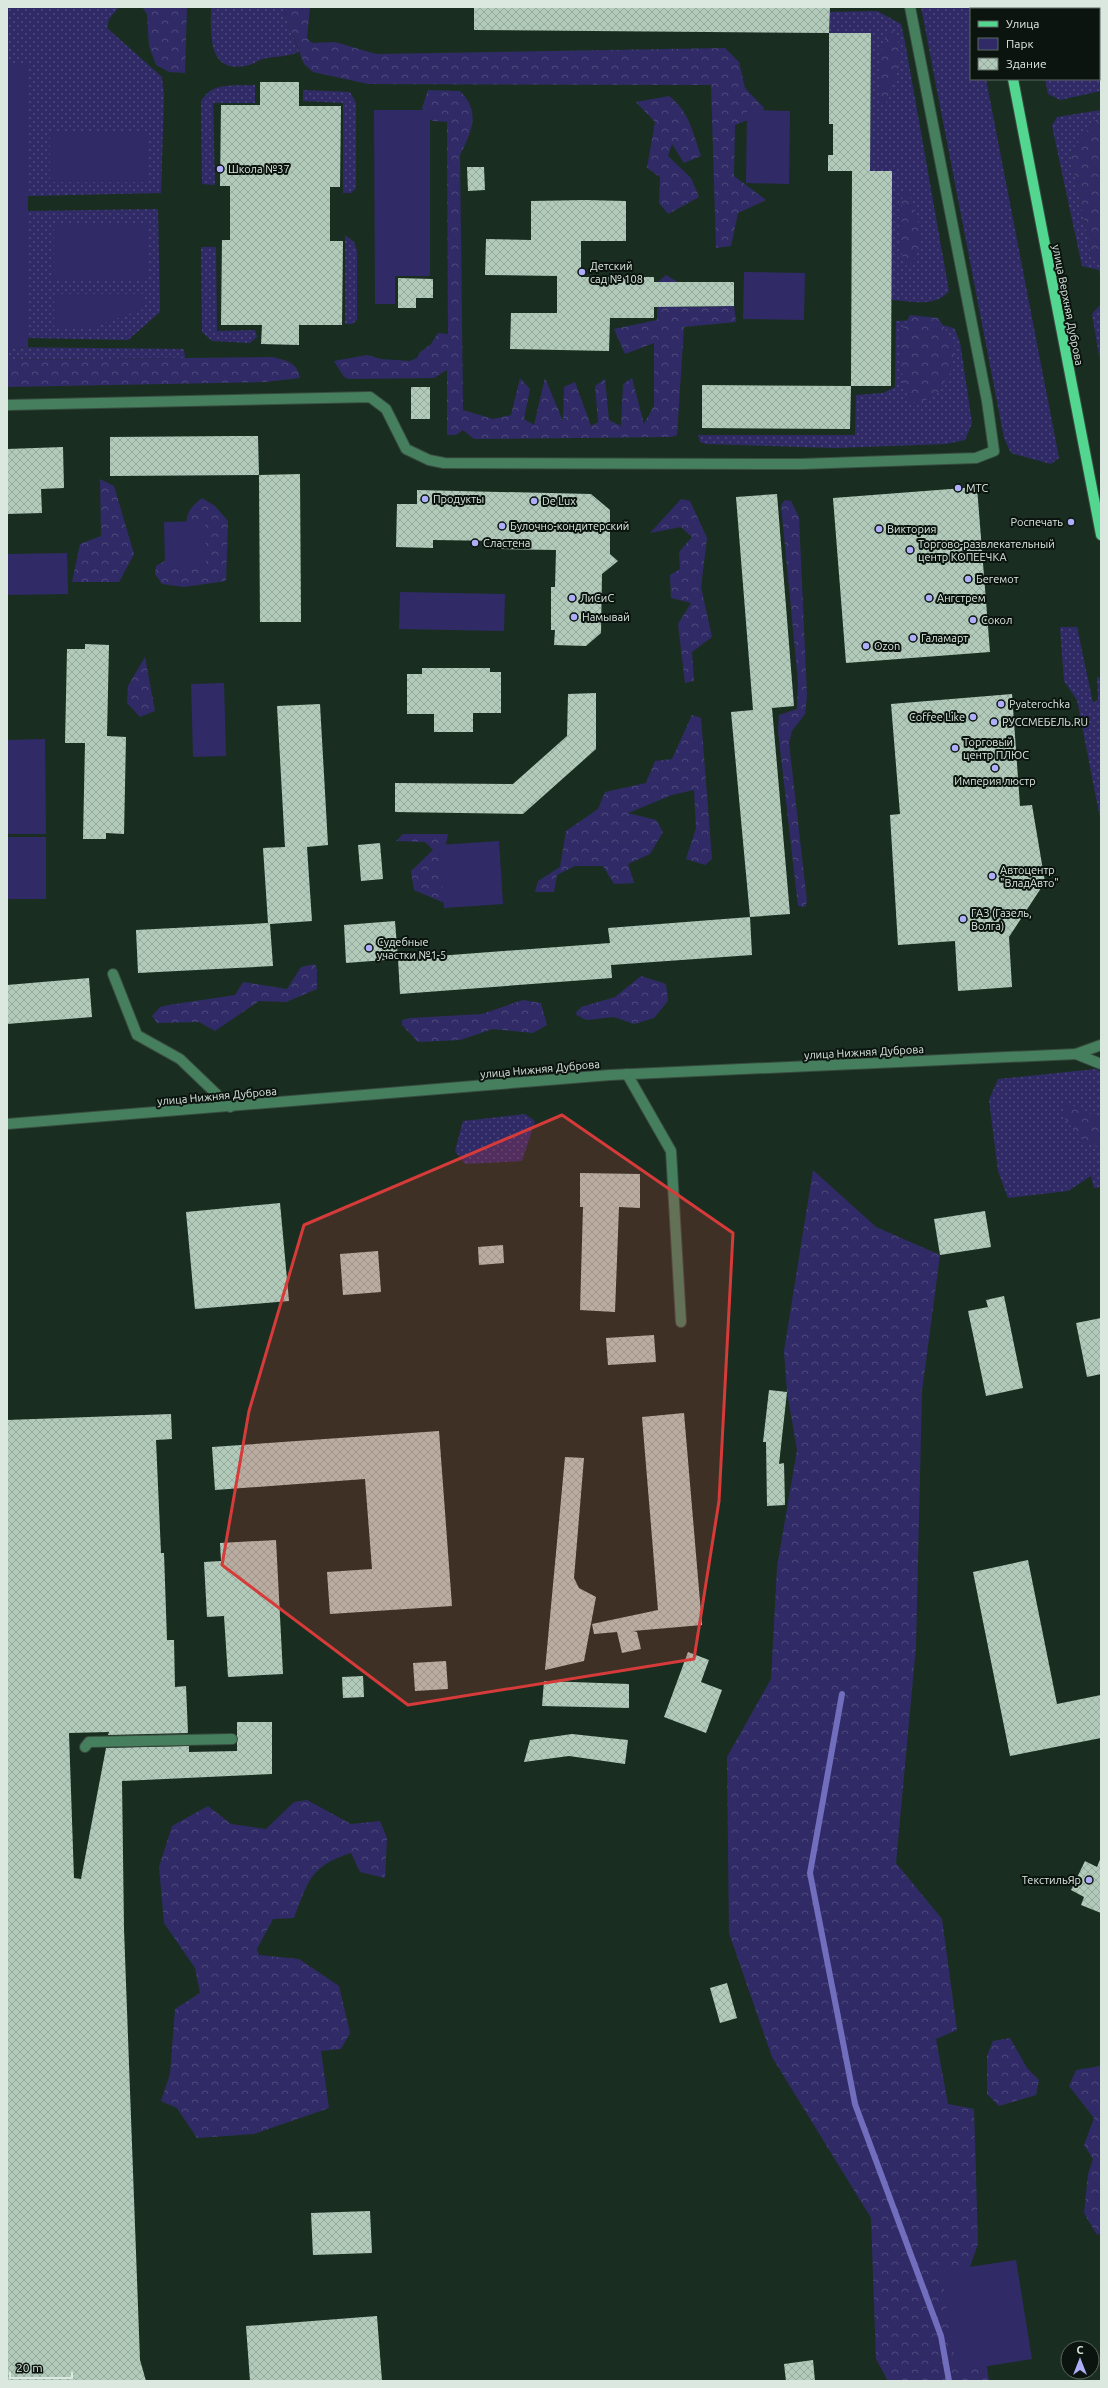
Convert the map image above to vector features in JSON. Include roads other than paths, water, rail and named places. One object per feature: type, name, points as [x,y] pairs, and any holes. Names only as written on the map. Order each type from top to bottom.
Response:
[{"type":"main road","name":"улица Верхняя Дуброва","points":[[1013,80],[1101,535]]},
{"type":"street","points":[[7,405],[370,397],[386,409],[406,449],[429,460],[444,463],[801,464],[976,458],[994,451],[987,402],[910,7]]},
{"type":"street","points":[[113,974],[137,1035],[180,1059],[230,1107]]},
{"type":"street","name":"улица Нижняя Дуброва","points":[[7,1124],[627,1074],[1076,1054],[1101,1045]]},
{"type":"street","name":"улица Нижняя Дуброва","points":[[1076,1054],[1101,1064]]},
{"type":"street","points":[[627,1074],[671,1151],[681,1322]]},
{"type":"street","points":[[85,1747],[89,1742],[232,1739]]},
{"type":"waterway","points":[[842,1694],[810,1873],[855,2104],[941,2336],[949,2381]]},
{"type":"place","name":"Школа №37","points":[[220,169]]},
{"type":"place","name":"Детский сад № 108","points":[[582,272]]},
{"type":"place","name":"МТС","points":[[958,488]]},
{"type":"place","name":"Продукты","points":[[425,499]]},
{"type":"place","name":"De Lux","points":[[534,501]]},
{"type":"place","name":"Роспечать","points":[[1071,522]]},
{"type":"place","name":"Булочно-кондитерский","points":[[502,526]]},
{"type":"place","name":"Виктория","points":[[879,529]]},
{"type":"place","name":"Сластена","points":[[475,543]]},
{"type":"place","name":"Торгово-развлекательный центр КОПЕЕЧКА","points":[[910,550]]},
{"type":"place","name":"Бегемот","points":[[968,579]]},
{"type":"place","name":"ЛиСиС","points":[[572,598]]},
{"type":"place","name":"Ангстрем","points":[[929,598]]},
{"type":"place","name":"Намывай","points":[[574,617]]},
{"type":"place","name":"Сокол","points":[[973,620]]},
{"type":"place","name":"Галамарт","points":[[913,638]]},
{"type":"place","name":"Ozon","points":[[866,646]]},
{"type":"place","name":"Pyaterochka","points":[[1001,704]]},
{"type":"place","name":"Coffee Like","points":[[973,717]]},
{"type":"place","name":"РУССМЕБЕЛЬ.RU","points":[[994,722]]},
{"type":"place","name":"Торговый центр ПЛЮС","points":[[955,748]]},
{"type":"place","name":"Империя люстр","points":[[995,768]]},
{"type":"place","name":"Автоцентр \"ВладАвто\"","points":[[992,876]]},
{"type":"place","name":"ГАЗ (Газель, Волга)","points":[[963,919]]},
{"type":"place","name":"Судебные участки №1-5","points":[[369,948]]},
{"type":"place","name":"ТекстильЯр","points":[[1089,1880]]}]
